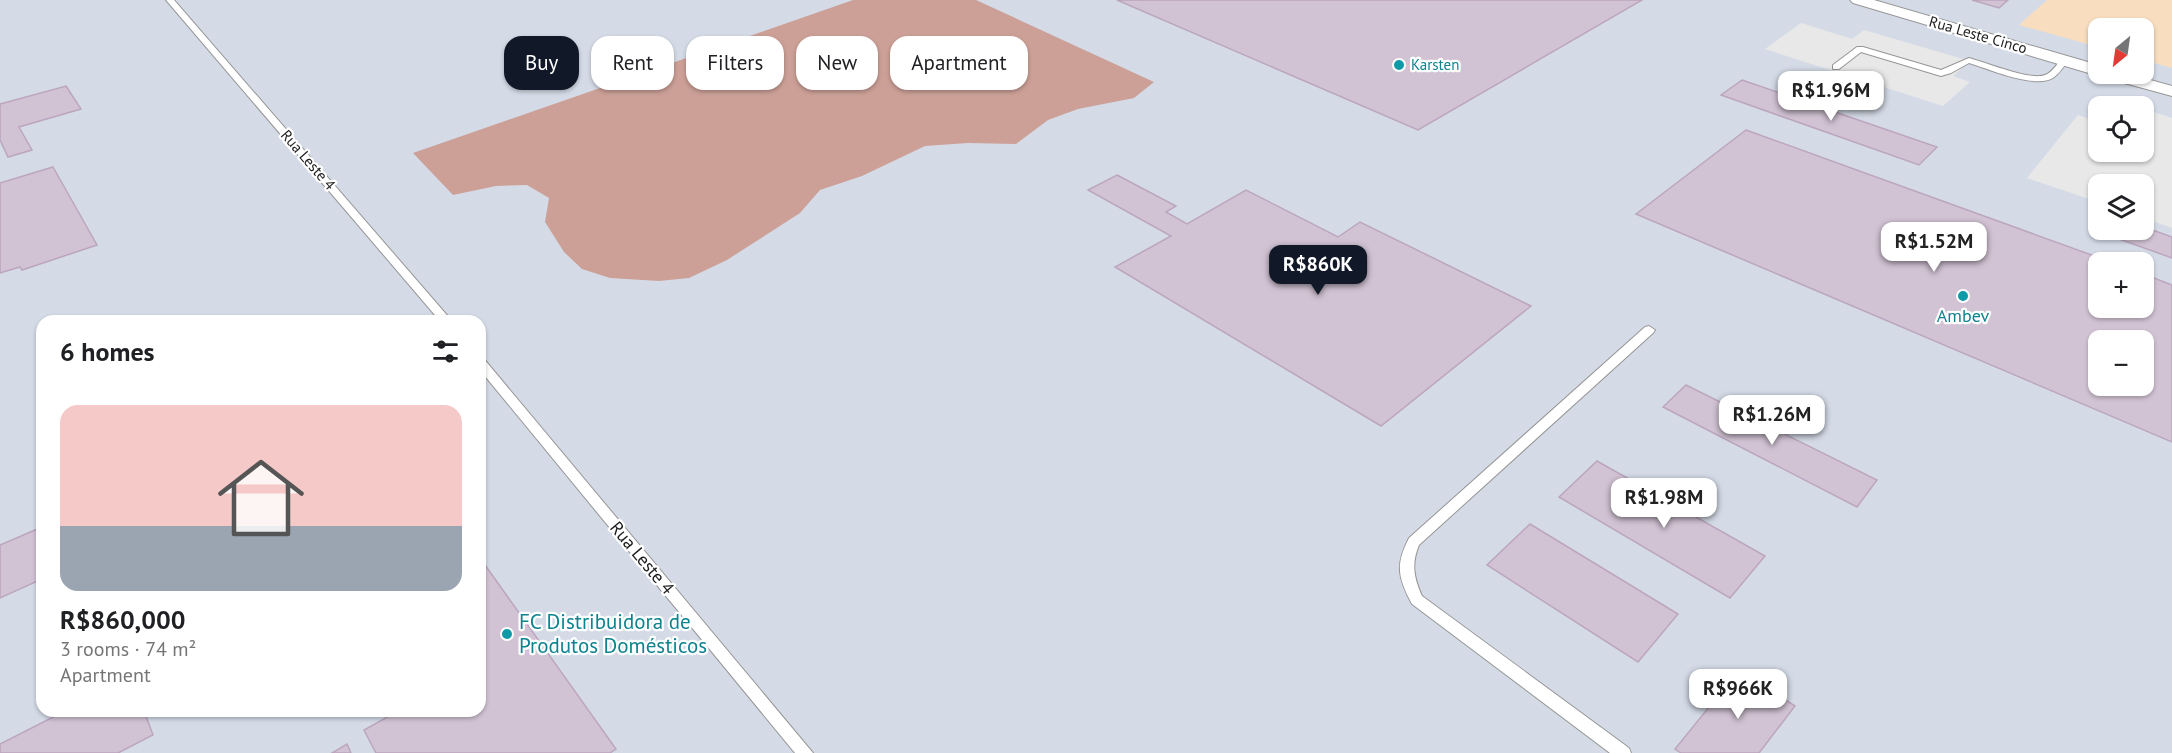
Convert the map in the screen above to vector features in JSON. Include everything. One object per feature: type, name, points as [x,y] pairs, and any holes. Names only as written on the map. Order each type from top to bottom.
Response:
[{"type":"street","name":"Rua Leste Cinco","points":[[1858,0],[2088,66]]},
{"type":"street","points":[[2147,84],[2172,91]]},
{"type":"lane","name":"Rua Leste 4","points":[[170,0],[441,315]]},
{"type":"lane","points":[[1836,67],[1860,49],[1941,73],[1948,73],[1963,61],[1969,60],[2031,78],[2043,79],[2049,77],[2065,60]]},
{"type":"lane","points":[[1623,753],[1417,600],[1407,579],[1405,560],[1414,542],[1649,330]]},
{"type":"lane","name":"Rua Leste 4","points":[[486,369],[805,753]]},
{"type":"shaded area","points":[[0,0],[2172,0],[2172,753],[0,753]]},
{"type":"shaded area","points":[[853,0],[976,0],[1154,82],[1134,98],[1078,109],[1048,120],[1016,144],[968,143],[925,146],[862,176],[820,190],[800,213],[727,260],[689,278],[659,281],[610,278],[582,269],[564,252],[545,222],[549,198],[527,185],[496,186],[453,195],[413,153],[594,90],[674,90],[674,62],[686,58],[686,90],[784,90],[784,36],[749,36]]},
{"type":"shaded area","points":[[2047,0],[2172,0],[2172,68],[2154,63],[2154,18],[2088,18],[2088,44],[2019,25]]},
{"type":"shaded area","points":[[1801,23],[1852,39],[1864,30],[1970,61],[1953,76],[1970,82],[1943,106],[1765,49]]},
{"type":"shaded area","points":[[2154,112],[2172,118],[2172,228],[2154,222],[2154,174],[2088,174],[2088,199],[2027,178],[2078,115],[2088,118],[2088,162],[2154,162]]},
{"type":"building","name":"Karsten","points":[[1117,0],[1642,0],[1418,130]]},
{"type":"building","points":[[1972,0],[2008,0],[1999,8]]},
{"type":"building","points":[[1742,80],[1937,147],[1919,165],[1721,95]]},
{"type":"building","points":[[66,86],[81,109],[19,127],[32,150],[8,157],[0,140],[0,104]]},
{"type":"building","name":"Ambev","points":[[1746,130],[2088,254],[2088,318],[2154,318],[2154,278],[2172,285],[2172,442],[1636,214]]},
{"type":"building","points":[[53,167],[97,245],[22,270],[20,267],[0,273],[0,183]]},
{"type":"building","points":[[1117,175],[1176,206],[1166,212],[1187,224],[1246,190],[1338,237],[1360,222],[1531,306],[1381,426],[1115,267],[1171,236],[1088,190]]},
{"type":"building","points":[[2154,231],[2172,237],[2172,258],[2122,240],[2154,240]]},
{"type":"building","points":[[1686,385],[1877,480],[1857,507],[1663,407]]},
{"type":"building","points":[[1597,461],[1765,556],[1730,598],[1559,497]]},
{"type":"building","points":[[1530,524],[1678,614],[1638,662],[1487,565]]},
{"type":"building","points":[[36,530],[36,582],[0,598],[0,545]]},
{"type":"building","name":"FC Distribuidora de Produtos Domésticos","points":[[486,566],[616,749],[610,753],[376,753],[364,730],[387,717],[486,717]]},
{"type":"building","points":[[1739,670],[1795,706],[1759,753],[1681,753],[1675,749]]},
{"type":"building","points":[[53,717],[146,717],[153,735],[118,753],[0,753],[0,744]]},
{"type":"building","points":[[347,744],[351,753],[332,753]]},
{"type":"place","name":"Karsten","points":[[1399,65]]},
{"type":"place","name":"Ambev","points":[[1963,296]]},
{"type":"place","name":"FC Distribuidora de Produtos Domésticos","points":[[507,634]]}]
